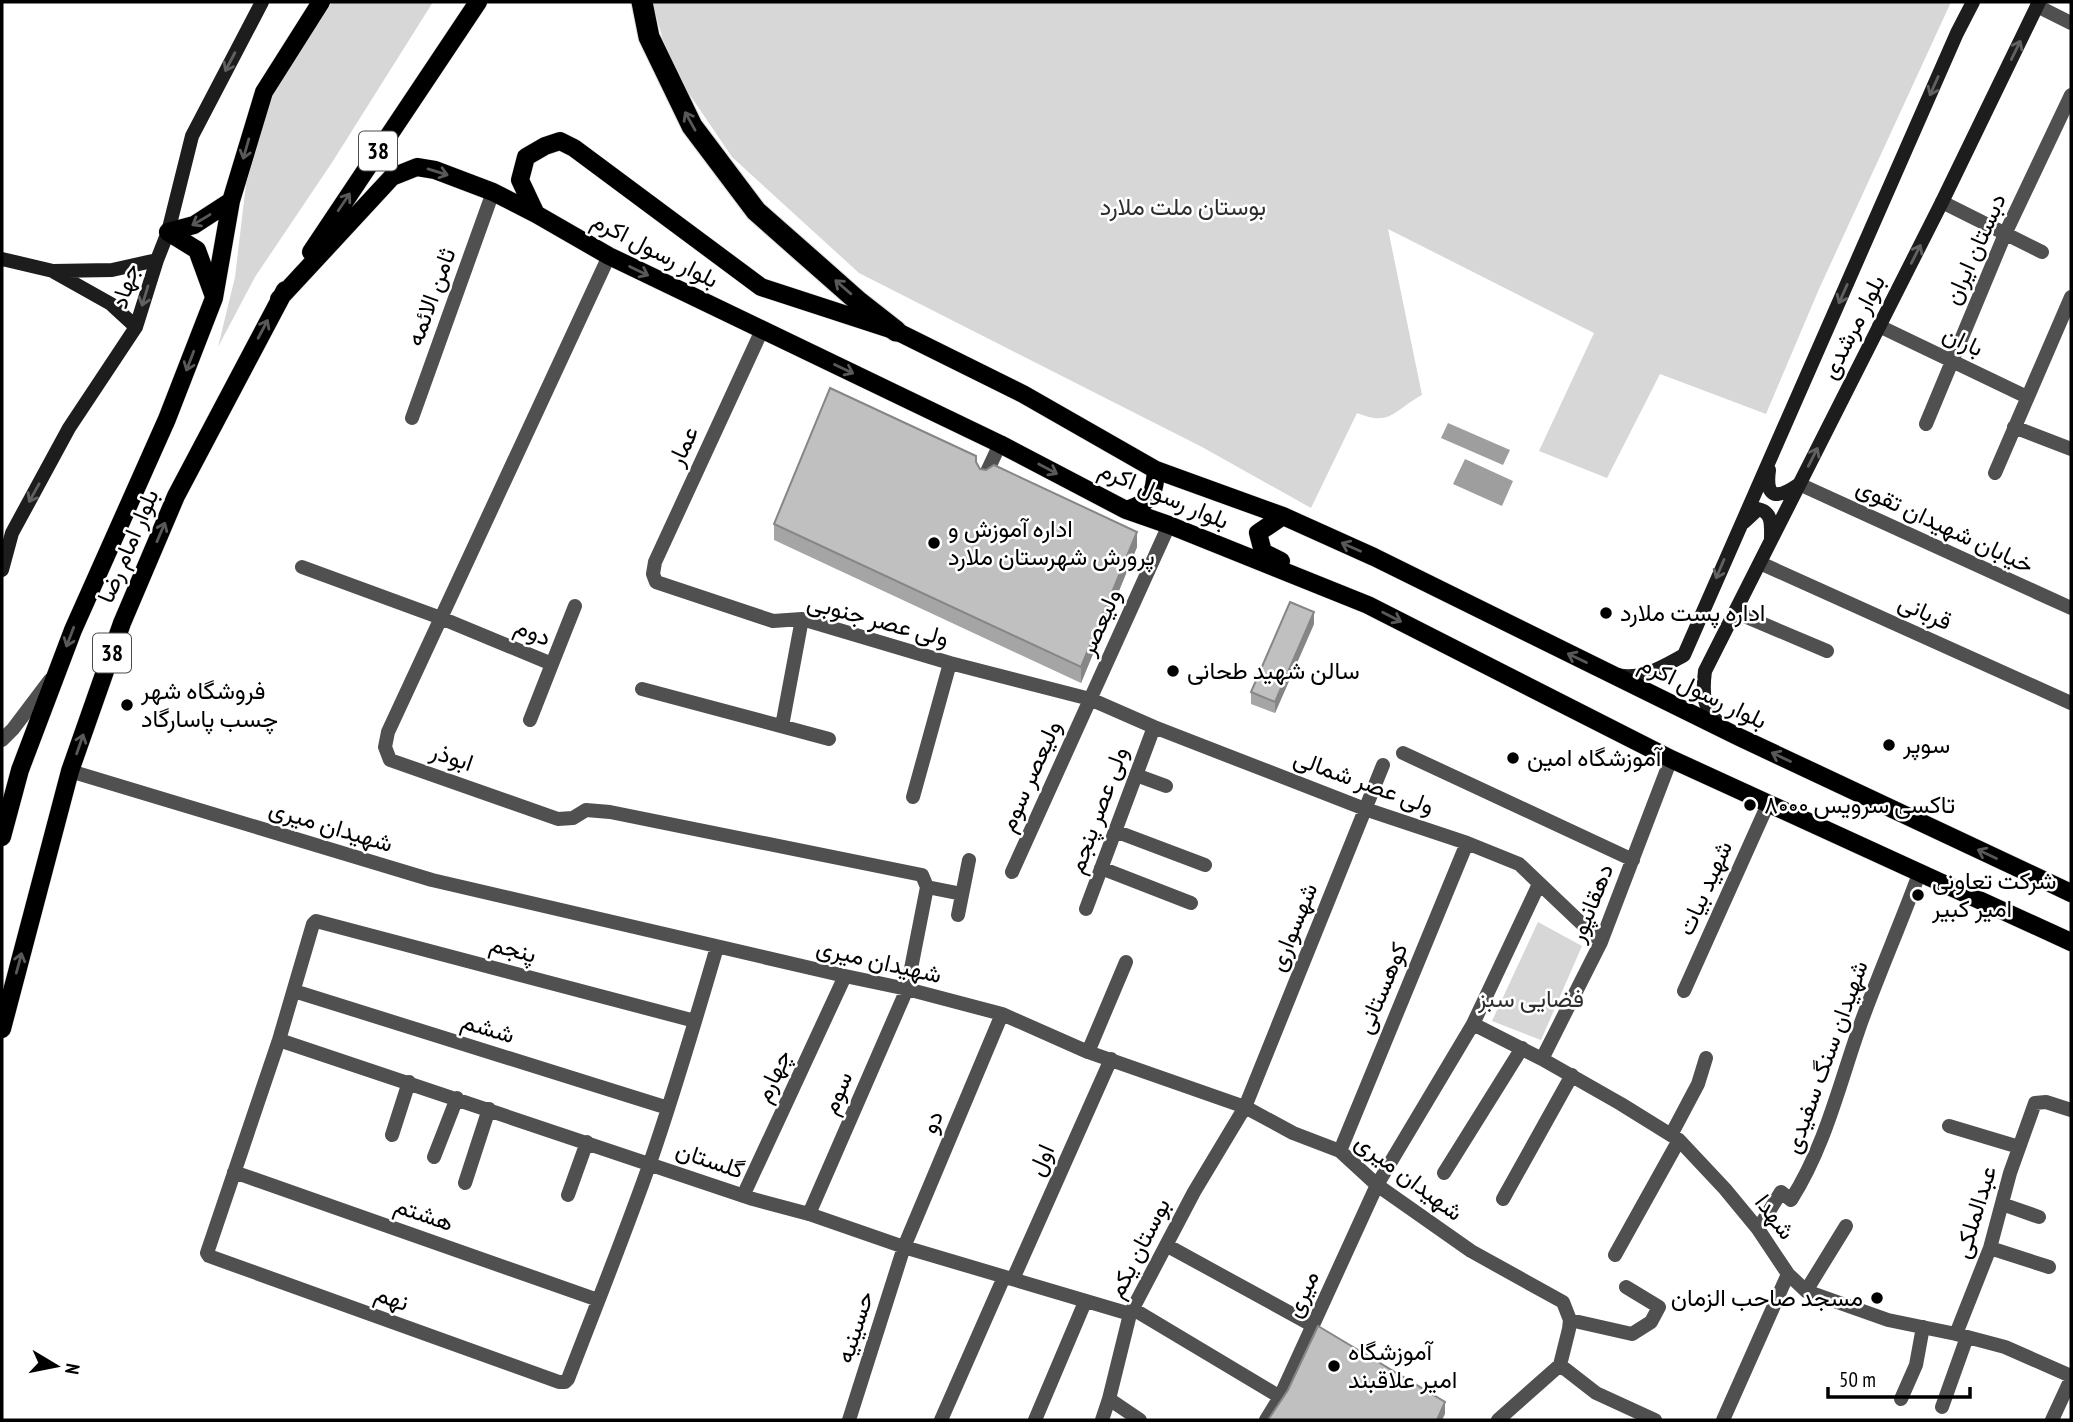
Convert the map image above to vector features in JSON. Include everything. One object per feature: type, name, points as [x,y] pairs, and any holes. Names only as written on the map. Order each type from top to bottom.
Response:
[{"type":"highway","points":[[642,2],[649,37],[691,126],[756,211],[896,331]]},
{"type":"main road","name":"جهاد","points":[[2,570],[7,531],[69,428],[136,327],[168,232],[192,136],[262,2]]},
{"type":"main road","name":"38","points":[[231,201],[264,92],[321,2]]},
{"type":"main road","name":"38","points":[[279,299],[478,2]]},
{"type":"main road","name":"بلوار مرشدی","points":[[1601,670],[1629,678],[1664,666],[1684,655],[1951,46],[1973,2]]},
{"type":"main road","name":"بلوار مرشدی","points":[[1739,737],[1713,718],[1702,689],[1705,671],[1942,202],[2038,4]]},
{"type":"main road","name":"بلوار رسول اکرم","points":[[536,214],[520,180],[526,157],[560,141],[574,148],[761,287],[896,331],[1023,394],[1156,470],[1283,516],[1374,557],[1739,737],[2071,893]]},
{"type":"main road","name":"بلوار رسول اکرم","points":[[279,299],[392,177],[417,167],[435,170],[493,192],[609,256],[1000,444],[1126,510],[1368,605],[1671,759],[2071,942]]},
{"type":"main road","points":[[168,232],[194,225],[231,201]]},
{"type":"main road","name":"بلوار امام رضا","points":[[2,837],[20,770],[73,630],[167,419],[214,298],[231,201]]},
{"type":"main road","points":[[168,232],[197,250],[214,298]]},
{"type":"main road","points":[[2,259],[53,271],[112,270],[157,260]]},
{"type":"main road","points":[[53,271],[111,304],[136,327]]},
{"type":"main road","name":"بلوار امام رضا","points":[[2,1029],[71,771],[122,623],[176,496],[279,299]]},
{"type":"main road","points":[[1772,455],[1767,486],[1770,491],[1784,495],[1800,484]]},
{"type":"main road","points":[[1126,510],[1143,505],[1154,493],[1156,470]]},
{"type":"main road","points":[[1739,527],[1758,509],[1765,510],[1769,516],[1771,540]]},
{"type":"main road","points":[[1283,516],[1258,533],[1263,551],[1368,605]]},
{"type":"street","points":[[2038,4],[2071,23]]},
{"type":"street","name":"دبستان ایران","points":[[1926,424],[2005,234],[2066,118],[2071,95]]},
{"type":"street","name":"ثامن الائمه","points":[[412,418],[493,192]]},
{"type":"street","points":[[1942,202],[2042,252]]},
{"type":"street","name":"ابوذر","points":[[609,256],[388,732],[385,747],[390,760],[558,818],[573,818],[586,810],[610,812],[922,876],[927,887]]},
{"type":"street","points":[[1995,473],[2071,297]]},
{"type":"street","name":"باران","points":[[1879,326],[2027,397]]},
{"type":"street","name":"عمار","points":[[656,582],[653,574],[654,562],[762,330]]},
{"type":"street","points":[[2014,427],[2071,449]]},
{"type":"street","points":[[985,476],[1000,444]]},
{"type":"street","name":"خیابان شهیدان تقوی","points":[[1800,484],[2071,608]]},
{"type":"street","name":"ولیعصر","points":[[1090,699],[1169,525]]},
{"type":"street","name":"قربانی","points":[[1760,563],[2071,703]]},
{"type":"street","points":[[302,567],[441,618]]},
{"type":"street","name":"ولی عصر جنوبی","points":[[656,582],[773,621],[802,619],[950,663],[1090,699]]},
{"type":"street","points":[[552,664],[575,606]]},
{"type":"street","points":[[1735,612],[1827,651]]},
{"type":"street","name":"دوم","points":[[441,618],[552,664],[530,720]]},
{"type":"street","points":[[782,726],[802,619]]},
{"type":"street","points":[[913,797],[950,663]]},
{"type":"street","points":[[2,740],[59,667]]},
{"type":"street","points":[[642,689],[829,739]]},
{"type":"street","name":"ولی عصر شمالی","points":[[1090,699],[1154,727],[1365,809],[1467,843],[1519,864],[1601,942]]},
{"type":"street","name":"ولیعصر سوم","points":[[1012,872],[1090,699]]},
{"type":"street","name":"ولی عصر پنجم","points":[[1086,909],[1154,727]]},
{"type":"street","points":[[1403,753],[1633,860]]},
{"type":"street","name":"دهقانپور","points":[[1542,1059],[1601,942],[1671,759]]},
{"type":"street","name":"شهسواری","points":[[1245,1107],[1383,765]]},
{"type":"street","name":"شهیدان میری","points":[[71,771],[432,880],[907,989],[1002,1014],[1088,1052],[1245,1107],[1293,1133],[1340,1151],[1377,1185],[1471,1251],[1563,1302],[1570,1320]]},
{"type":"street","points":[[1136,775],[1166,786]]},
{"type":"street","name":"شهید بیات","points":[[1684,991],[1768,804]]},
{"type":"street","points":[[1115,831],[1205,865]]},
{"type":"street","name":"کوهستانی","points":[[1340,1151],[1467,843]]},
{"type":"street","points":[[958,915],[969,860]]},
{"type":"street","points":[[1101,868],[1191,902]]},
{"type":"street","name":"شهیدان سنگ سفیدی","points":[[1758,1229],[1781,1192],[1791,1200],[1816,1153],[1863,1017],[1919,874]]},
{"type":"street","points":[[1377,1185],[1473,1024],[1539,884]]},
{"type":"street","points":[[907,989],[927,887],[962,894]]},
{"type":"street","name":"پنجم","points":[[293,991],[313,924],[319,920],[695,1021]]},
{"type":"street","points":[[598,1300],[650,1163],[717,947]]},
{"type":"street","points":[[1088,1052],[1126,962]]},
{"type":"street","name":"چهارم","points":[[743,1196],[845,976]]},
{"type":"street","name":"سوم","points":[[809,1214],[907,989]]},
{"type":"street","points":[[234,1172],[293,991]]},
{"type":"street","name":"ششم","points":[[293,991],[668,1108]]},
{"type":"street","name":"دو","points":[[904,1247],[1002,1014]]},
{"type":"street","name":"شهدا","points":[[1473,1024],[1542,1059],[1675,1138],[1725,1189],[1758,1229],[1788,1274],[1806,1291],[1888,1320],[2005,1347],[2071,1377]]},
{"type":"street","name":"گلستان","points":[[279,1040],[743,1196],[809,1214],[904,1247],[1085,1302],[1131,1312],[1280,1397]]},
{"type":"street","points":[[1444,1173],[1522,1048]]},
{"type":"street","name":"اول","points":[[942,1420],[1111,1059]]},
{"type":"street","points":[[1615,1255],[1675,1138],[1706,1059]]},
{"type":"street","points":[[1503,1199],[1572,1076]]},
{"type":"street","points":[[392,1135],[409,1082]]},
{"type":"street","points":[[434,1157],[457,1098]]},
{"type":"street","name":"عبدالملکی","points":[[1942,1407],[1961,1336],[2035,1103],[2046,1102],[2071,1110]]},
{"type":"street","name":"بوستان یکم","points":[[1102,1420],[1131,1312],[1194,1192],[1245,1107]]},
{"type":"street","points":[[465,1183],[489,1109]]},
{"type":"street","points":[[1950,1126],[2019,1147]]},
{"type":"street","points":[[568,1195],[587,1142]]},
{"type":"street","name":"نهم","points":[[234,1172],[208,1250],[209,1256],[559,1382],[568,1379],[598,1300]]},
{"type":"street","name":"هشتم","points":[[234,1172],[598,1300]]},
{"type":"street","name":"میری","points":[[1266,1420],[1280,1397],[1377,1185]]},
{"type":"street","points":[[2002,1204],[2039,1217]]},
{"type":"street","points":[[1806,1291],[1846,1226]]},
{"type":"street","points":[[1166,1245],[1312,1325]]},
{"type":"street","name":"حسینیه","points":[[849,1420],[904,1247]]},
{"type":"street","points":[[1990,1248],[2049,1267]]},
{"type":"street","points":[[1723,1420],[1788,1274]]},
{"type":"street","points":[[1498,1420],[1559,1365],[1570,1320],[1632,1334],[1651,1322],[1659,1307],[1626,1287]]},
{"type":"street","points":[[1035,1420],[1085,1302]]},
{"type":"street","points":[[1901,1399],[1916,1365],[1923,1327]]},
{"type":"street","points":[[1559,1365],[1596,1393],[1649,1419]]},
{"type":"street","points":[[2052,1420],[2071,1377]]},
{"type":"street","points":[[1109,1399],[1140,1420]]},
{"type":"green space","points":[[332,2],[433,2],[333,161],[255,277],[218,347],[235,277],[246,184],[271,97]]},
{"type":"green space","name":"بوستان ملت ملارد","points":[[652,2],[1951,2],[1819,289],[1766,414],[1660,374],[1607,478],[1539,451],[1594,333],[1388,229],[1422,395],[1385,417],[1368,417],[1357,413],[1311,508],[1202,447],[859,273],[732,157],[671,67]]},
{"type":"green space","name":"فضایی سبز","points":[[1538,922],[1582,946],[1541,1040],[1492,1021]]},
{"type":"shaded area","points":[[1448,423],[1510,450],[1503,465],[1441,438]]},
{"type":"shaded area","points":[[1465,459],[1513,481],[1502,506],[1453,484]]},
{"type":"building","points":[[830,388],[976,456],[980,469],[986,470],[994,465],[1137,532],[1081,667],[774,524]]},
{"type":"building","points":[[1290,602],[1314,612],[1275,702],[1251,692]]},
{"type":"building","name":"آموزشگاه امیر علاقبند","points":[[1318,1326],[1445,1402],[1437,1420],[1268,1420],[1288,1390]]},
{"type":"place","name":"اداره آموزش و پرورش شهرستان ملارد","points":[[934,543]]},
{"type":"place","name":"اداره پست ملارد","points":[[1606,613]]},
{"type":"place","name":"سالن شهید طحانی","points":[[1173,671]]},
{"type":"place","name":"فروشگاه شهر چسب پاسارگاد","points":[[127,705]]},
{"type":"place","name":"سوپر","points":[[1889,745]]},
{"type":"place","name":"آموزشگاه امین","points":[[1513,758]]},
{"type":"place","name":"تاکسی سرویس ۸۰۰۰","points":[[1750,805]]},
{"type":"place","name":"شرکت تعاونی امیر کبیر","points":[[1918,895]]},
{"type":"place","name":"مسجد صاحب الزمان","points":[[1877,1298]]},
{"type":"place","name":"آموزشگاه امیر علاقبند","points":[[1334,1366]]}]
